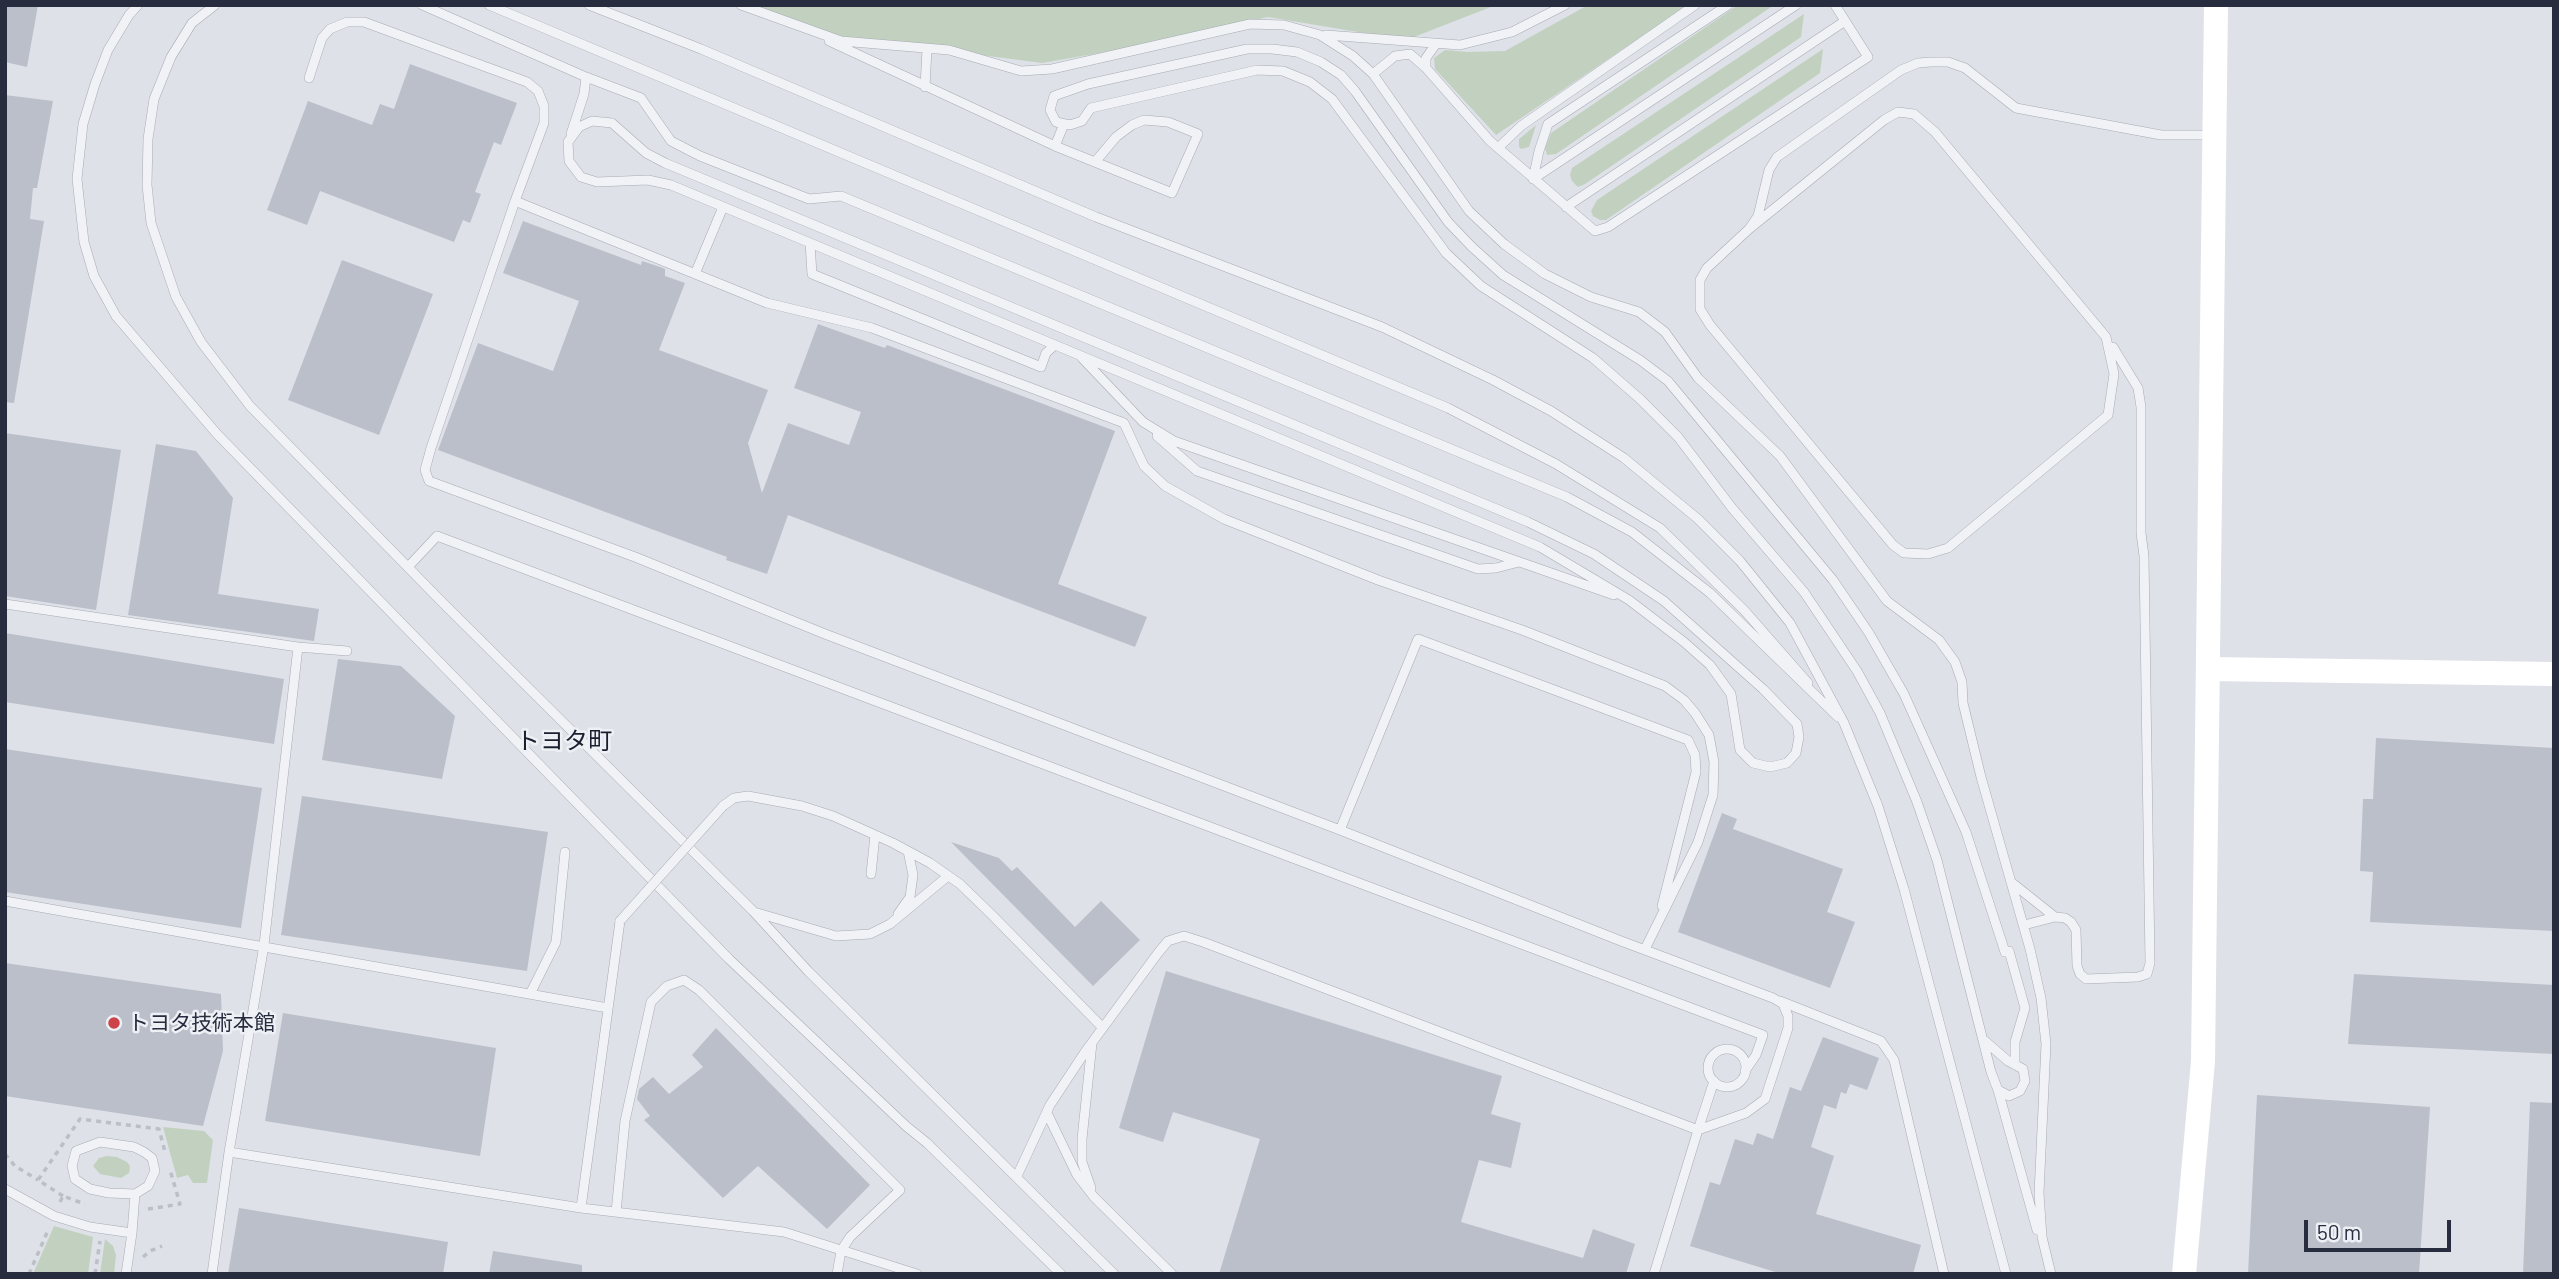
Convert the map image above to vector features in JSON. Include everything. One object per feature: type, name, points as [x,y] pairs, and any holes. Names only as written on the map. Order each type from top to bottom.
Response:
[{"type":"street","points":[[2184,1274],[2203,1061],[2216,5]]},
{"type":"street","points":[[2209,669],[2554,674]]},
{"type":"lane","points":[[138,5],[108,50],[95,84],[83,124],[77,179],[84,242],[94,276],[116,316],[217,434],[729,959],[927,1143],[1061,1274]]},
{"type":"lane","points":[[215,5],[192,23],[171,57],[154,99],[148,139],[147,185],[151,223],[176,297],[201,342],[250,405],[408,567],[753,911],[808,971],[1114,1274]]},
{"type":"lane","points":[[422,5],[641,99],[671,141],[700,156],[809,199],[841,196],[1567,497],[1632,532],[1710,593],[1844,723]]},
{"type":"lane","points":[[489,5],[1448,408],[1556,464],[1660,528],[1744,610],[1844,723]]},
{"type":"lane","points":[[589,5],[701,49],[1096,217],[1382,327],[1551,411],[1623,458],[1698,519],[1740,562],[1790,623],[1844,723],[1878,806],[1904,889],[2006,1274]]},
{"type":"lane","points":[[741,5],[805,30],[1055,146],[1172,193],[1198,134],[1168,121],[1144,120],[1116,137],[1095,162]]},
{"type":"lane","points":[[805,30],[841,41],[949,50],[1021,71],[1052,69],[1250,24],[1284,25],[1320,35],[1460,46],[1512,33],[1565,5]]},
{"type":"lane","points":[[1499,149],[1521,126],[1695,5]]},
{"type":"lane","points":[[1533,179],[1548,124],[1728,5]]},
{"type":"lane","points":[[1533,179],[1796,5]]},
{"type":"lane","points":[[1373,74],[1395,56],[1409,54],[1426,68],[1499,149],[1595,231],[1608,227],[1868,57],[1835,5]]},
{"type":"lane","points":[[1566,207],[1845,21]]},
{"type":"lane","points":[[310,78],[322,38],[330,29],[347,22],[364,22],[527,82],[538,91],[544,106],[544,123],[431,448],[425,470],[429,481],[635,557],[825,634],[1340,830],[1881,1041],[1894,1060],[1944,1274]]},
{"type":"lane","points":[[1320,35],[1353,56],[1373,74],[1469,211],[1504,244],[1545,274],[1591,297],[1639,312],[1665,332],[1698,378],[1780,456],[1887,601],[1939,640],[1955,662],[1962,682],[1969,729],[2024,925],[2041,998],[2046,1044],[2039,1192],[2042,1237],[2050,1274]]},
{"type":"lane","points":[[1426,68],[1426,58],[1436,44]]},
{"type":"lane","points":[[925,87],[927,49]]},
{"type":"lane","points":[[2015,1065],[2015,1042],[2025,1008],[2009,951],[2005,952],[1966,832],[1904,694],[1869,633],[1833,580],[1668,382],[1640,360],[1503,275],[1480,254],[1448,222],[1355,91],[1341,75],[1321,62],[1297,52],[1247,49],[1088,85],[1054,96],[1050,110],[1056,122],[1070,125],[1082,121],[1091,108],[1257,69],[1283,71],[1310,82],[1332,99],[1446,253],[1481,286],[1593,358],[1678,437],[1732,508],[1804,592],[1857,671],[1880,713],[1917,802],[1937,860],[1992,1072],[2050,1274]]},
{"type":"lane","points":[[1749,229],[1758,216],[1769,170],[1777,157],[1901,70],[1918,63],[1948,62],[1965,68],[2016,108],[2161,135],[2215,135]]},
{"type":"lane","points":[[568,142],[579,127],[592,121],[612,123],[646,153],[665,163],[1515,517],[1594,554],[1664,601],[1787,713],[1797,724],[1799,737],[1796,752],[1787,763],[1770,766],[1753,763],[1740,750],[1731,694],[1710,666],[1684,642],[1629,600],[1540,547],[671,185],[648,180],[597,182],[581,177],[569,160],[568,142],[584,94],[586,77]]},
{"type":"lane","points":[[2024,925],[2055,917],[2065,918],[2076,930],[2077,966],[2086,979],[2138,977],[2147,974],[2150,963],[2144,556],[2141,533],[2141,407],[2138,388],[2106,337],[1935,132],[1914,114],[1898,112],[1884,120],[1749,229],[1707,268],[1700,280],[1700,309],[1710,325],[1893,545],[1904,553],[1928,554],[1948,548],[2108,415],[2114,374],[2106,337]]},
{"type":"lane","points":[[1055,146],[1064,124]]},
{"type":"lane","points":[[515,201],[767,303],[872,328],[1124,423],[1144,466],[1165,486],[1224,519],[1378,580],[1522,630],[1665,686],[1690,707],[1709,735],[1714,762],[1714,784],[1698,842],[1645,950]]},
{"type":"lane","points":[[695,274],[723,207]]},
{"type":"lane","points":[[810,243],[812,274],[1041,366],[1046,353],[1055,345]]},
{"type":"lane","points":[[1079,355],[1143,422],[1197,471],[1478,569],[1520,562]]},
{"type":"lane","points":[[1143,422],[1174,441],[1629,600]]},
{"type":"lane","points":[[408,567],[437,537],[1763,1035],[1756,1055],[1745,1071]]},
{"type":"lane","points":[[5,604],[298,647],[347,650]]},
{"type":"lane","points":[[1340,830],[1418,639],[1688,740],[1695,754],[1696,772],[1658,923]]},
{"type":"lane","points":[[212,1274],[229,1152],[264,945],[298,647]]},
{"type":"lane","points":[[581,1208],[620,921],[734,798],[748,796],[780,800],[833,816],[908,851],[948,876],[992,915],[1103,1028]]},
{"type":"lane","points":[[871,874],[875,835]]},
{"type":"lane","points":[[890,924],[910,897],[913,875],[908,851]]},
{"type":"lane","points":[[530,994],[556,942],[565,852]]},
{"type":"lane","points":[[753,911],[836,936],[870,934],[890,924],[948,876]]},
{"type":"lane","points":[[2011,881],[2055,917]]},
{"type":"lane","points":[[5,901],[608,1008]]},
{"type":"lane","points":[[1017,1176],[1047,1113],[1092,1042],[1168,941],[1184,936],[1698,1130],[1746,1113],[1765,1099],[1788,1028],[1788,1016],[1783,1004],[1773,998]]},
{"type":"lane","points":[[616,1212],[625,1121],[651,1002],[667,986],[684,980],[699,990],[900,1190],[850,1237],[841,1251],[837,1274]]},
{"type":"lane","points":[[1985,1041],[2007,1061],[2023,1069],[2025,1081],[2020,1091],[2009,1096],[1998,1090]]},
{"type":"lane","points":[[1092,1042],[1082,1162],[1094,1197]]},
{"type":"lane","points":[[1728,1049],[1739,1054],[1745,1065],[1744,1077],[1735,1085],[1723,1087],[1714,1081],[1709,1075],[1712,1057],[1728,1049]]},
{"type":"lane","points":[[1654,1274],[1714,1081]]},
{"type":"lane","points":[[1047,1113],[1077,1175],[1094,1197],[1172,1274]]},
{"type":"lane","points":[[100,1142],[134,1147],[144,1152],[152,1158],[155,1171],[148,1186],[135,1194],[90,1189],[75,1179],[72,1166],[76,1151],[100,1142]]},
{"type":"lane","points":[[229,1152],[581,1208],[784,1233],[917,1274]]},
{"type":"lane","points":[[5,1189],[54,1216],[90,1227],[132,1233]]},
{"type":"lane","points":[[126,1274],[135,1194]]},
{"type":"path","points":[[5,1154],[15,1166],[38,1180]]},
{"type":"path","points":[[57,1208],[63,1196],[96,1206]]},
{"type":"path","points":[[155,1208],[156,1215]]},
{"type":"path","points":[[29,1274],[50,1227]]},
{"type":"path","points":[[95,1274],[101,1239]]},
{"type":"path","points":[[142,1265],[143,1257],[162,1246]]},
{"type":"green space","points":[[754,5],[1496,5],[1406,40],[1268,17],[1134,47],[1042,63],[836,36]]},
{"type":"green space","points":[[1588,5],[1688,5],[1496,135],[1435,69],[1434,58],[1445,50],[1505,51]]},
{"type":"green space","points":[[1738,5],[1774,5],[1556,154],[1547,155],[1545,148],[1551,133]]},
{"type":"green space","points":[[1804,14],[1801,37],[1585,184],[1578,187],[1572,181],[1572,168]]},
{"type":"green space","points":[[1823,49],[1820,73],[1606,220],[1593,216],[1591,211],[1597,200]]},
{"type":"green space","points":[[1536,125],[1529,147],[1521,149],[1519,139]]},
{"type":"green space","points":[[163,1127],[204,1131],[213,1140],[207,1183],[193,1183],[188,1175],[177,1178]]},
{"type":"green space","points":[[107,1156],[127,1162],[130,1166],[129,1173],[121,1178],[100,1174],[93,1166],[99,1158]]},
{"type":"green space","points":[[54,1226],[93,1237],[88,1274],[33,1274]]},
{"type":"green space","points":[[105,1239],[113,1246],[116,1255],[114,1274],[100,1274]]},
{"type":"building","points":[[5,5],[38,5],[27,67],[5,62]]},
{"type":"building","points":[[410,64],[517,103],[501,145],[494,142],[475,192],[481,194],[470,223],[463,220],[454,242],[320,191],[307,225],[267,210],[308,101],[372,125],[380,104],[394,109]]},
{"type":"building","points":[[5,95],[53,101],[37,188],[33,188],[30,219],[44,221],[14,403],[5,402]]},
{"type":"building","points":[[523,221],[641,265],[642,261],[663,268],[665,276],[685,283],[659,350],[768,390],[748,443],[762,493],[788,423],[849,445],[861,412],[794,388],[818,324],[885,348],[887,345],[1115,431],[1058,584],[1147,617],[1135,647],[788,515],[767,574],[438,450],[478,343],[553,371],[579,301],[503,273]]},
{"type":"building","points":[[342,260],[433,294],[379,435],[288,400]]},
{"type":"building","points":[[5,433],[121,450],[96,610],[5,596]]},
{"type":"building","points":[[156,444],[196,451],[233,498],[218,594],[319,609],[314,641],[128,615]]},
{"type":"building","points":[[5,633],[284,679],[274,744],[5,702]]},
{"type":"building","points":[[338,659],[401,666],[455,716],[442,779],[322,760]]},
{"type":"building","points":[[2376,738],[2554,748],[2554,931],[2370,922],[2373,872],[2360,871],[2363,799],[2373,799]]},
{"type":"building","points":[[5,749],[262,788],[241,928],[5,892]]},
{"type":"building","points":[[302,796],[548,832],[527,971],[281,935]]},
{"type":"building","points":[[1722,813],[1737,819],[1733,829],[1843,869],[1827,912],[1855,922],[1830,988],[1678,932]]},
{"type":"building","points":[[951,842],[999,858],[1012,871],[1017,867],[1075,927],[1101,901],[1140,940],[1093,986]]},
{"type":"building","name":"トヨタ技術本館","points":[[5,963],[221,994],[223,1051],[203,1126],[5,1096]]},
{"type":"building","points":[[1166,971],[1502,1076],[1491,1114],[1521,1123],[1511,1168],[1479,1160],[1461,1222],[1583,1258],[1593,1229],[1635,1244],[1626,1274],[1219,1274],[1260,1139],[1173,1112],[1163,1142],[1119,1128]]},
{"type":"building","points":[[2354,974],[2554,985],[2554,1054],[2348,1044]]},
{"type":"building","points":[[283,1013],[496,1048],[480,1156],[265,1121]]},
{"type":"building","points":[[716,1028],[870,1185],[827,1229],[758,1166],[723,1198],[644,1120],[650,1116],[637,1099],[639,1089],[653,1077],[669,1094],[703,1067],[692,1055]]},
{"type":"building","points":[[1823,1037],[1879,1058],[1867,1090],[1850,1084],[1846,1094],[1841,1092],[1836,1109],[1824,1105],[1811,1147],[1834,1156],[1816,1214],[1921,1245],[1913,1274],[1782,1274],[1690,1246],[1710,1182],[1720,1185],[1735,1139],[1753,1145],[1757,1133],[1773,1139],[1790,1087],[1801,1091]]},
{"type":"building","points":[[2257,1095],[2430,1107],[2419,1274],[2248,1274]]},
{"type":"building","points":[[2530,1102],[2554,1103],[2554,1274],[2523,1274]]},
{"type":"building","points":[[239,1208],[448,1242],[443,1274],[228,1274]]},
{"type":"building","points":[[493,1251],[582,1265],[582,1274],[489,1274]]},
{"type":"place","name":"トヨタ技術本館","points":[[114,1023]]},
{"type":"district","name":"トヨタ町","points":[[564,741]]}]
